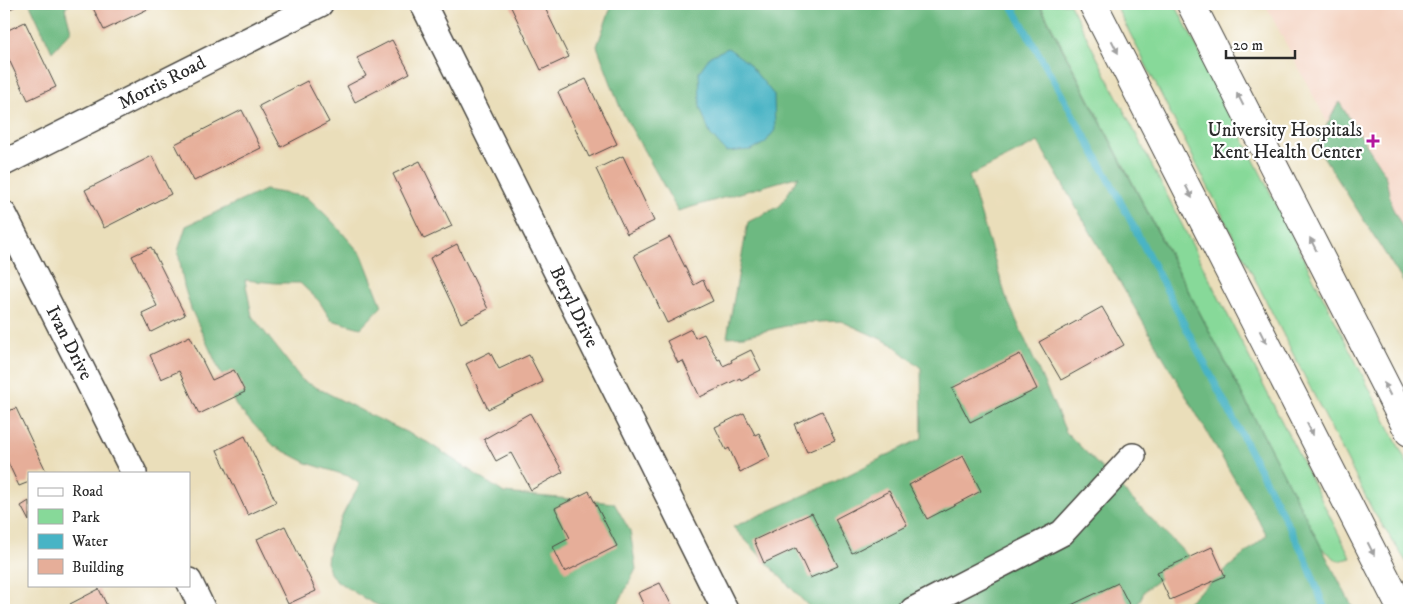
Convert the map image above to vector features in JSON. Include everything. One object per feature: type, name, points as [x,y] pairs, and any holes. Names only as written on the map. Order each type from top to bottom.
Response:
[{"type":"main road","points":[[1093,4],[1402,610]]},
{"type":"main road","points":[[1191,4],[1409,432]]},
{"type":"street","name":"Morris Road","points":[[4,163],[320,4]]},
{"type":"street","name":"Beryl Drive","points":[[423,4],[725,610]]},
{"type":"street","name":"Ivan Drive","points":[[4,214],[133,472]]},
{"type":"street","points":[[913,610],[1062,533],[1133,456]]},
{"type":"street","points":[[190,583],[203,610]]},
{"type":"shaded area","name":"University Hospitals Kent Health Center","points":[[1265,4],[1409,4],[1409,278]]},
{"type":"green space","points":[[30,4],[70,4],[65,8],[71,31],[52,52]]},
{"type":"green space","points":[[623,4],[1039,4],[1354,610],[1178,610],[1267,535],[1038,142],[969,176],[1006,297],[1066,432],[1189,557],[1145,590],[1135,610],[812,610],[733,527],[832,483],[922,438],[921,368],[892,344],[841,321],[798,323],[744,336],[727,337],[748,222],[780,206],[799,176],[678,211],[621,110],[597,46],[611,7]]},
{"type":"green space","points":[[1040,4],[1070,4],[1351,558],[1338,561],[1322,548]]},
{"type":"green space","points":[[1115,4],[1175,4],[1409,467],[1409,566],[1373,511]]},
{"type":"green space","points":[[1339,102],[1385,174],[1392,207],[1409,240],[1409,291],[1316,145]]},
{"type":"green space","points":[[265,190],[307,197],[330,219],[362,255],[382,306],[361,328],[331,320],[319,301],[300,283],[245,280],[252,316],[302,380],[427,442],[504,493],[614,503],[630,531],[636,569],[617,606],[612,610],[392,610],[367,600],[332,576],[328,569],[329,550],[338,526],[360,484],[348,476],[307,463],[274,446],[236,406],[191,309],[184,286],[178,251],[186,226]]},
{"type":"water","points":[[728,48],[747,62],[774,95],[775,130],[765,143],[751,150],[726,152],[710,134],[700,107],[699,72],[710,56]]},
{"type":"building","points":[[4,4],[20,4],[4,12]]},
{"type":"building","points":[[91,4],[153,4],[154,6],[104,30]]},
{"type":"building","points":[[543,4],[569,57],[541,70],[510,5]]},
{"type":"building","points":[[25,22],[56,87],[28,100],[4,49],[4,32]]},
{"type":"building","points":[[392,40],[410,73],[355,102],[347,86],[366,76],[357,58]]},
{"type":"building","points":[[586,79],[617,144],[589,157],[558,92]]},
{"type":"building","points":[[307,81],[329,122],[281,147],[259,106]]},
{"type":"building","points":[[242,110],[261,148],[194,181],[175,144]]},
{"type":"building","points":[[152,156],[171,194],[104,228],[85,190]]},
{"type":"building","points":[[623,156],[654,221],[627,234],[596,169]]},
{"type":"building","points":[[420,161],[452,226],[424,239],[393,174]]},
{"type":"building","points":[[670,237],[694,285],[703,280],[713,301],[667,323],[634,255]]},
{"type":"building","points":[[457,244],[488,309],[461,323],[430,258]]},
{"type":"building","points":[[151,247],[185,315],[151,332],[142,313],[157,306],[132,256]]},
{"type":"building","points":[[1102,307],[1124,345],[1061,380],[1039,342]]},
{"type":"building","points":[[691,329],[695,338],[704,334],[723,366],[751,350],[761,370],[700,397],[683,361],[678,363],[667,341]]},
{"type":"building","points":[[190,336],[212,380],[234,370],[245,392],[199,414],[179,371],[161,379],[150,355]]},
{"type":"building","points":[[490,352],[499,369],[529,355],[543,382],[488,409],[466,364]]},
{"type":"building","points":[[1020,354],[1037,389],[970,422],[952,388]]},
{"type":"building","points":[[16,408],[47,472],[28,472],[28,482],[19,486],[4,454],[4,413]]},
{"type":"building","points":[[822,411],[835,440],[807,452],[794,424]]},
{"type":"building","points":[[530,413],[563,472],[531,490],[511,453],[496,461],[484,439]]},
{"type":"building","points":[[744,413],[755,435],[759,433],[770,457],[740,472],[729,448],[726,450],[715,427]]},
{"type":"building","points":[[245,436],[276,502],[248,515],[217,450]]},
{"type":"building","points":[[963,456],[981,491],[927,519],[909,485]]},
{"type":"building","points":[[589,491],[617,546],[565,572],[553,547],[570,538],[555,508]]},
{"type":"building","points":[[889,491],[907,525],[852,553],[835,519]]},
{"type":"building","points":[[28,502],[28,519],[21,506]]},
{"type":"building","points":[[812,513],[838,566],[810,578],[796,548],[764,563],[754,540]]},
{"type":"building","points":[[285,526],[316,591],[288,604],[257,539]]},
{"type":"building","points":[[1212,547],[1225,576],[1170,600],[1157,572]]},
{"type":"building","points":[[660,583],[674,610],[646,610],[638,593]]},
{"type":"building","points":[[1118,583],[1132,610],[1066,610],[1065,608]]},
{"type":"building","points":[[99,589],[109,610],[74,610],[70,604]]},
{"type":"waterway","points":[[1011,4],[1111,183],[1306,559],[1325,610]]},
{"type":"place","name":"University Hospitals Kent Health Center","points":[[1373,141]]}]
